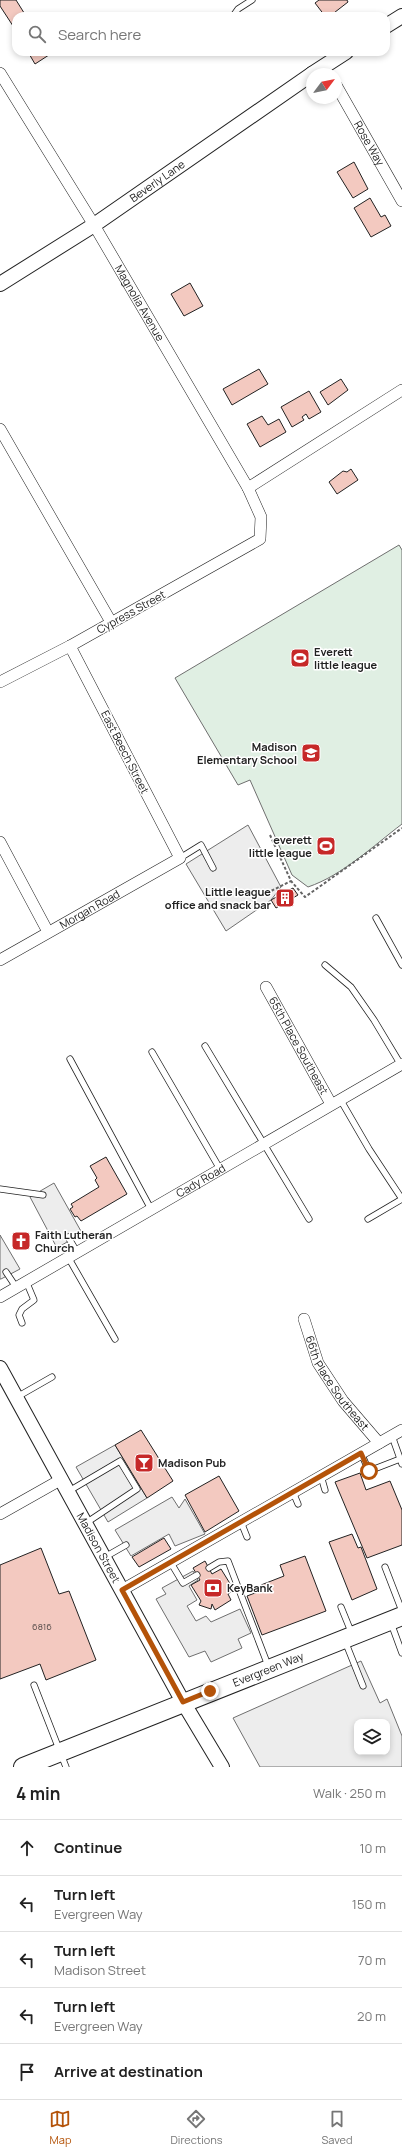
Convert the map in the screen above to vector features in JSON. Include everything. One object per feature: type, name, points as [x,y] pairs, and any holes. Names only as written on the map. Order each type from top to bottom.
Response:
[{"type":"main road","name":"Evergreen Way","points":[[25,1767],[63,1759],[183,1702],[398,1616]]},
{"type":"street","points":[[390,24],[402,16]]},
{"type":"street","name":"Beverly Lane","points":[[329,68],[342,56]]},
{"type":"street","name":"Magnolia Avenue","points":[[0,73],[94,225],[248,488],[262,516],[260,539]]},
{"type":"street","name":"Beverly Lane","points":[[0,284],[94,225],[306,78]]},
{"type":"street","name":"Rose Way","points":[[342,96],[402,201]]},
{"type":"street","points":[[248,488],[402,390]]},
{"type":"street","points":[[0,429],[111,622]]},
{"type":"street","name":"Cypress Street","points":[[0,682],[70,646],[260,539]]},
{"type":"street","name":"East Beech Street","points":[[70,646],[180,858]]},
{"type":"street","points":[[0,842],[48,932]]},
{"type":"street","name":"Morgan Road","points":[[0,960],[180,858]]},
{"type":"street","name":"65th Place Southeast","points":[[266,986],[336,1102]]},
{"type":"street","name":"Cady Road","points":[[0,1296],[401,1065]]},
{"type":"street","name":"66th Place Southeast","points":[[304,1319],[318,1363],[343,1400],[379,1443]]},
{"type":"street","name":"Madison Street","points":[[0,1368],[62,1478],[183,1702],[222,1767]]},
{"type":"street","points":[[122,1590],[199,1543],[241,1522],[402,1430]]},
{"type":"street","points":[[0,1514],[62,1478]]},
{"type":"lane","points":[[236,12],[252,0]]},
{"type":"lane","points":[[180,858],[202,845],[212,868]]},
{"type":"lane","points":[[376,918],[402,965]]},
{"type":"lane","points":[[325,965],[351,987],[374,1020],[401,1065]]},
{"type":"lane","points":[[205,1046],[256,1133],[265,1143],[309,1219]]},
{"type":"lane","points":[[152,1052],[220,1169]]},
{"type":"lane","points":[[70,1059],[151,1209]]},
{"type":"lane","points":[[336,1102],[402,1199],[368,1219]]},
{"type":"lane","points":[[0,1189],[43,1195]]},
{"type":"lane","points":[[68,1237],[73,1254],[115,1339]]},
{"type":"lane","points":[[6,1272],[16,1287]]},
{"type":"lane","points":[[22,1323],[19,1315],[22,1309],[34,1300],[26,1282]]},
{"type":"lane","points":[[16,1397],[52,1377]]},
{"type":"lane","points":[[361,1453],[369,1471],[401,1462],[392,1436]]},
{"type":"lane","points":[[69,1491],[120,1461],[137,1489],[86,1523]]},
{"type":"lane","points":[[320,1476],[325,1490]]},
{"type":"lane","points":[[293,1492],[298,1504]]},
{"type":"lane","points":[[241,1522],[247,1536]]},
{"type":"lane","points":[[104,1557],[126,1545]]},
{"type":"lane","points":[[209,1568],[219,1562],[228,1561],[254,1625],[269,1668]]},
{"type":"lane","points":[[170,1562],[183,1583],[197,1575]]},
{"type":"lane","points":[[385,1567],[398,1616],[402,1653]]},
{"type":"lane","points":[[341,1606],[348,1637],[364,1686]]},
{"type":"lane","points":[[34,1685],[63,1759]]},
{"type":"path","points":[[270,835],[291,881],[305,897],[402,828]]},
{"type":"path","points":[[267,893],[291,881]]},
{"type":"green space","name":"Madison Elementary School","points":[[399,545],[402,550],[402,824],[345,868],[321,882],[308,887],[292,875],[250,780],[238,785],[175,678]]},
{"type":"shaded area","points":[[248,825],[281,887],[271,900],[226,931],[186,864]]},
{"type":"shaded area","points":[[54,1183],[82,1233],[57,1248],[30,1197]]},
{"type":"shaded area","points":[[0,1235],[20,1269],[1,1279],[0,1279]]},
{"type":"shaded area","points":[[115,1445],[147,1498],[108,1522],[76,1467]]},
{"type":"shaded area","points":[[172,1497],[179,1508],[185,1499],[205,1534],[175,1546],[169,1534],[131,1556],[115,1530]]},
{"type":"shaded area","points":[[193,1571],[198,1580],[189,1586],[197,1600],[187,1606],[196,1621],[206,1616],[211,1622],[240,1609],[251,1633],[238,1639],[242,1648],[211,1662],[205,1651],[189,1657],[156,1599],[166,1594],[162,1588]]},
{"type":"shaded area","points":[[361,1661],[380,1703],[387,1699],[402,1736],[402,1767],[260,1767],[233,1718]]},
{"type":"building","points":[[0,0],[16,0],[24,12],[12,12],[12,24],[0,6]]},
{"type":"building","points":[[319,0],[347,0],[348,2],[335,12],[322,12],[315,3]]},
{"type":"building","points":[[30,56],[47,56],[35,64]]},
{"type":"building","points":[[354,162],[368,189],[353,198],[337,172]]},
{"type":"building","points":[[370,198],[381,217],[385,215],[391,226],[371,237],[354,208]]},
{"type":"building","points":[[190,283],[203,306],[184,316],[171,294]]},
{"type":"building","points":[[259,369],[268,384],[232,405],[223,389]]},
{"type":"building","points":[[341,379],[348,390],[328,405],[320,392]]},
{"type":"building","points":[[309,391],[321,412],[309,419],[306,414],[302,417],[304,420],[292,427],[281,407]]},
{"type":"building","points":[[262,416],[268,425],[279,419],[286,432],[260,447],[247,424]]},
{"type":"building","points":[[351,469],[358,480],[337,494],[329,482],[343,471],[347,472]]},
{"type":"building","name":"Little league office and snack bar","points":[[293,888],[298,895],[276,908],[271,900]]},
{"type":"building","points":[[106,1157],[127,1194],[81,1221],[77,1216],[75,1217],[70,1209],[73,1207],[71,1204],[99,1187],[95,1180],[97,1178],[90,1166]]},
{"type":"building","name":"Madison Pub","points":[[141,1430],[173,1481],[147,1498],[115,1445]]},
{"type":"building","points":[[360,1473],[366,1490],[390,1481],[402,1510],[402,1545],[367,1558],[335,1482]]},
{"type":"building","points":[[219,1476],[239,1511],[205,1532],[185,1495]]},
{"type":"building","points":[[352,1534],[358,1548],[361,1547],[377,1589],[352,1600],[329,1542]]},
{"type":"building","points":[[164,1538],[171,1549],[139,1567],[132,1557]]},
{"type":"building","points":[[41,1548],[59,1594],[69,1591],[96,1660],[46,1680],[40,1664],[0,1679],[0,1565]]},
{"type":"building","points":[[305,1556],[326,1611],[262,1635],[247,1596],[263,1590],[261,1585],[284,1576],[280,1565]]},
{"type":"building","name":"KeyBank","points":[[205,1561],[212,1574],[221,1569],[234,1590],[228,1594],[231,1600],[215,1610],[212,1604],[211,1609],[199,1605],[201,1601],[191,1585],[200,1580],[193,1568]]},
{"type":"place","name":"Everett little league","points":[[300,658]]},
{"type":"place","name":"Madison Elementary School","points":[[311,753]]},
{"type":"place","name":"everett little league","points":[[326,846]]},
{"type":"place","name":"Little league office and snack bar","points":[[285,898]]},
{"type":"place","name":"Faith Lutheran Church","points":[[21,1241]]},
{"type":"place","name":"Madison Pub","points":[[144,1463]]},
{"type":"place","name":"KeyBank","points":[[213,1588]]},
{"type":"route","points":[[210,1691],[183,1702],[122,1590],[361,1453],[369,1471]]}]
